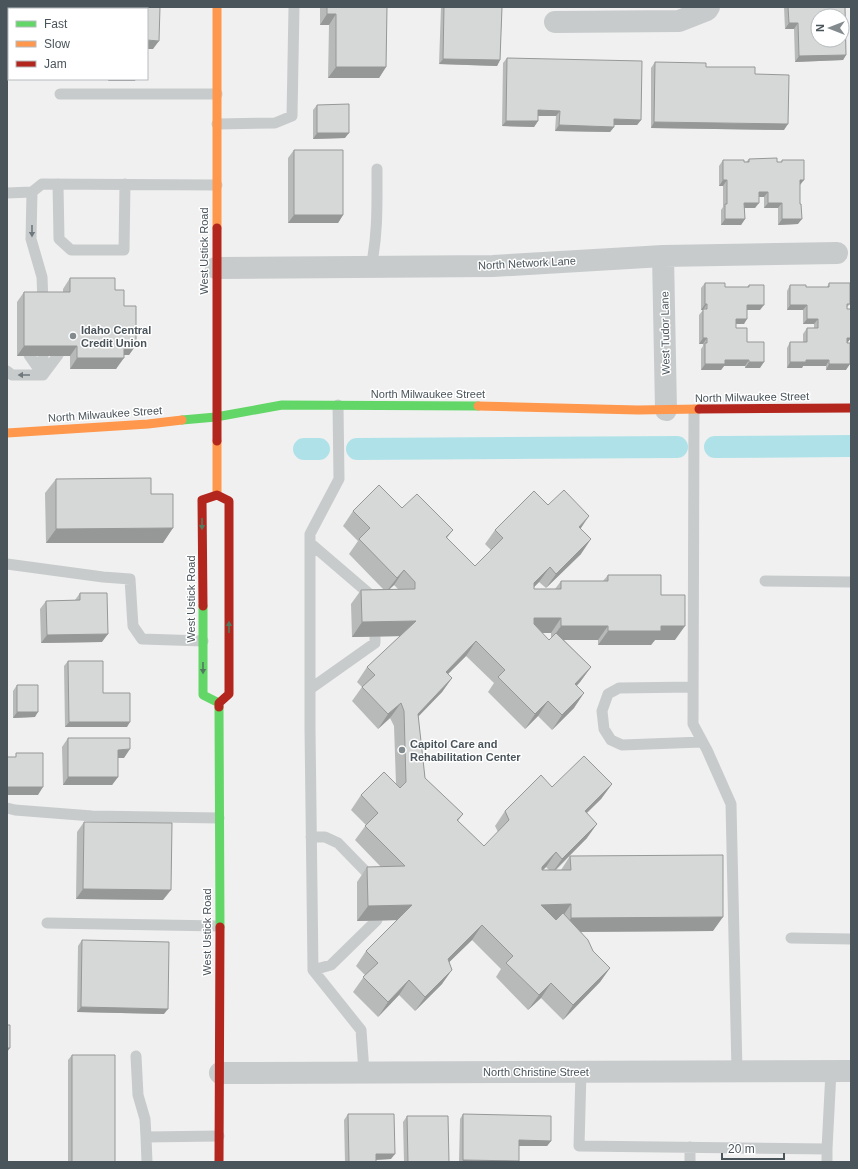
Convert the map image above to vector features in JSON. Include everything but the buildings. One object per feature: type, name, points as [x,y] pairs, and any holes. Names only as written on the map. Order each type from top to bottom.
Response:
[{"type":"main road","name":"West Ustick Road","points":[[217,7],[217,495],[202,500],[203,696],[219,703],[219,1162]]},
{"type":"main road","name":"North Milwaukee Street","points":[[7,433],[141,425],[216,417],[273,406],[476,406],[666,410],[851,408]]},
{"type":"main road","points":[[217,495],[229,501],[229,694],[219,703]]},
{"type":"street","points":[[555,22],[679,21],[707,10],[709,7]]},
{"type":"street","name":"North Network Lane","points":[[216,268],[493,266],[663,256],[837,253]]},
{"type":"street","name":"West Tudor Lane","points":[[663,256],[666,410]]},
{"type":"street","name":"North Christine Street","points":[[220,1073],[841,1071]]},
{"type":"lane","points":[[217,124],[275,123],[292,116],[294,7]]},
{"type":"lane","points":[[60,94],[217,94]]},
{"type":"lane","points":[[371,268],[376,246],[377,230],[377,169]]},
{"type":"lane","points":[[7,193],[32,192],[42,184],[217,184]]},
{"type":"lane","points":[[58,184],[59,239],[71,250],[124,250],[125,184]]},
{"type":"lane","points":[[32,192],[32,239],[42,277],[43,303]]},
{"type":"lane","points":[[32,296],[42,277]]},
{"type":"lane","points":[[42,277],[54,297]]},
{"type":"lane","points":[[29,355],[43,374]]},
{"type":"lane","points":[[43,355],[43,374]]},
{"type":"lane","points":[[7,371],[12,375],[43,374],[58,355]]},
{"type":"lane","points":[[338,405],[339,479],[310,534],[313,970],[360,1030],[364,1072]]},
{"type":"lane","points":[[694,410],[693,724],[731,804],[737,1071]]},
{"type":"lane","points":[[310,543],[373,597],[373,604]]},
{"type":"lane","points":[[7,564],[103,577],[130,579],[133,626],[142,639],[203,641]]},
{"type":"lane","points":[[765,581],[851,582]]},
{"type":"lane","points":[[310,689],[375,643],[375,636]]},
{"type":"lane","points":[[693,687],[619,688],[608,694],[602,711],[604,729],[611,740],[622,745],[702,742]]},
{"type":"lane","points":[[7,808],[15,810],[92,816],[219,818]]},
{"type":"lane","points":[[311,838],[325,837],[338,843],[375,882]]},
{"type":"lane","points":[[313,970],[331,965],[377,920]]},
{"type":"lane","points":[[47,923],[219,926]]},
{"type":"lane","points":[[791,938],[851,939]]},
{"type":"lane","points":[[136,1056],[138,1095],[145,1119],[147,1162]]},
{"type":"lane","points":[[827,1162],[827,1149],[841,1071]]},
{"type":"lane","points":[[581,1072],[579,1146],[827,1149]]},
{"type":"lane","points":[[146,1137],[219,1136]]},
{"type":"lane","points":[[690,1147],[690,1162]]},
{"type":"waterway","points":[[715,447],[851,446]]},
{"type":"waterway","points":[[357,449],[677,447]]},
{"type":"waterway","points":[[304,449],[319,449]]},
{"type":"traffic: fast","points":[[182,420],[216,417],[282,405],[478,406]]},
{"type":"traffic: fast","points":[[203,606],[203,695],[219,703]]},
{"type":"traffic: fast","points":[[219,707],[220,927]]},
{"type":"traffic: slow","points":[[217,7],[217,228]]},
{"type":"traffic: slow","points":[[478,406],[638,410],[699,409]]},
{"type":"traffic: slow","points":[[7,433],[148,424],[182,420]]},
{"type":"traffic: slow","points":[[217,441],[217,495]]},
{"type":"traffic: jam","points":[[217,228],[217,441]]},
{"type":"traffic: jam","points":[[699,409],[851,408]]},
{"type":"traffic: jam","points":[[203,606],[202,500],[217,495],[229,501],[229,694],[219,703],[219,707]]},
{"type":"traffic: jam","points":[[219,1162],[220,927]]},
{"type":"place","name":"Idaho Central Credit Union","points":[[73,336]]},
{"type":"place","name":"Capitol Care and Rehabilitation Center","points":[[402,750]]}]
